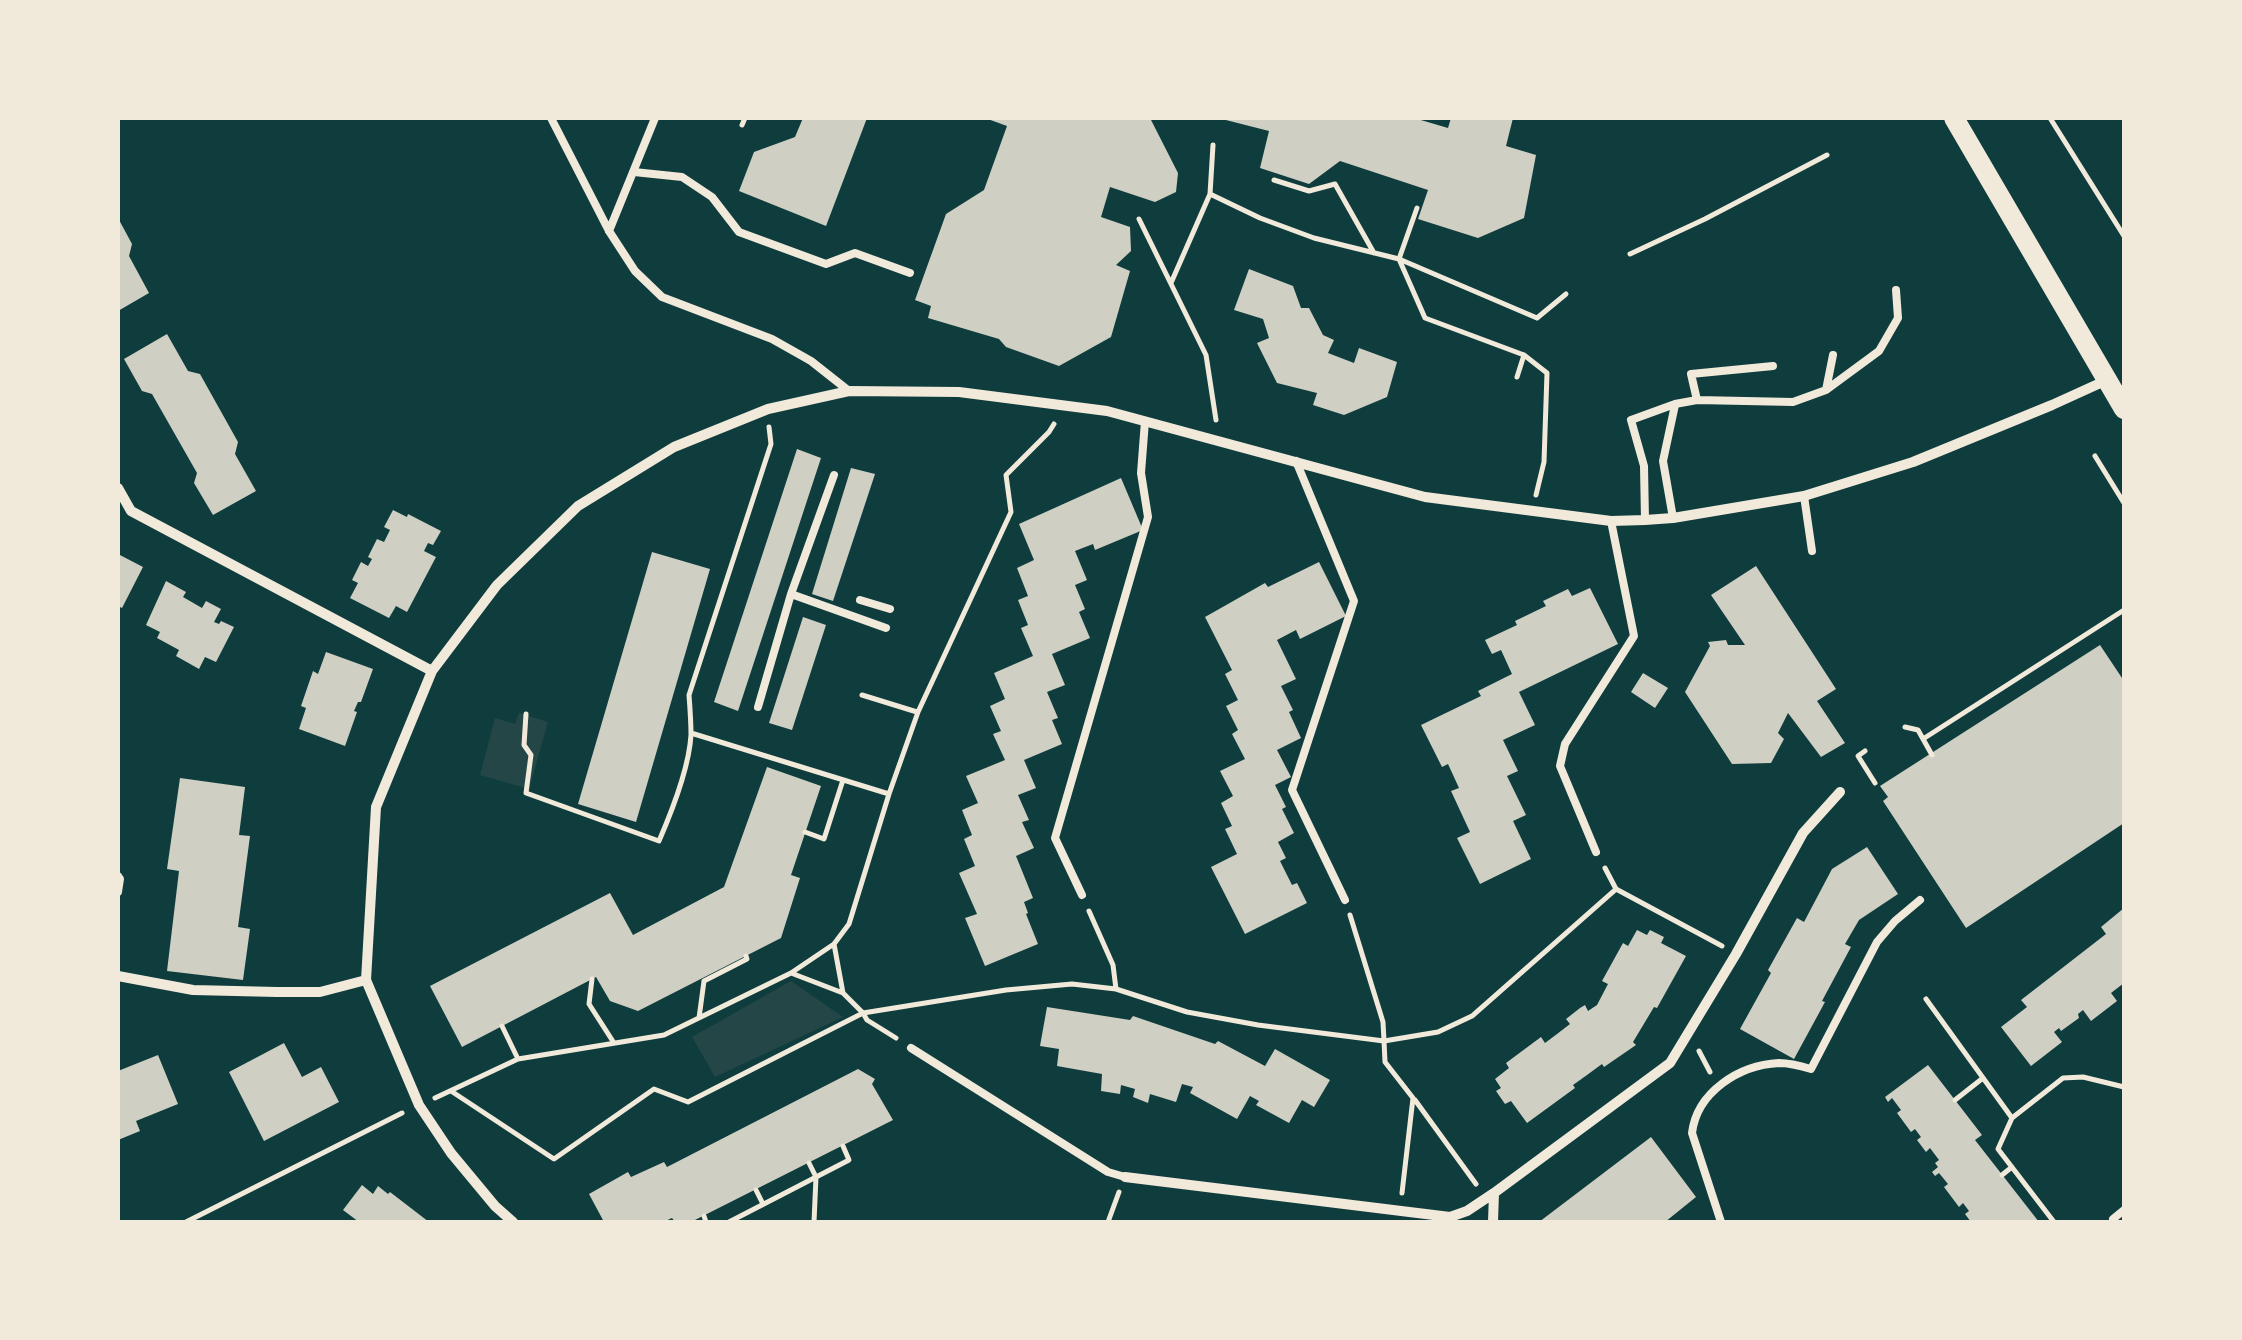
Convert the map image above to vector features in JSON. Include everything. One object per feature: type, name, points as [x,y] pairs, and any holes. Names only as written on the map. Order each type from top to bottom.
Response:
[{"type":"main road","points":[[1954,118],[2124,409]]},
{"type":"street","points":[[513,1222],[452,1153],[419,1105],[366,980],[376,807],[432,671],[497,585],[578,506],[674,448],[768,410],[850,391],[959,392],[1066,404],[1145,421],[1424,497],[1532,512],[1646,520],[1804,496],[1914,462],[2107,380]]},
{"type":"street","points":[[118,488],[131,511],[432,671]]},
{"type":"street","points":[[1124,1177],[1450,1217],[1467,1211],[1670,1063],[1803,832],[1840,792]]},
{"type":"street","points":[[118,976],[193,990],[320,992],[366,980]]},
{"type":"street","points":[[1490,1195],[1494,1222]]},
{"type":"street","points":[[1398,1211],[1408,1222]]},
{"type":"lane","points":[[551,118],[609,231],[635,271],[662,297],[772,339],[811,361],[850,391]]},
{"type":"lane","points":[[609,231],[654,118]]},
{"type":"lane","points":[[634,172],[682,177],[712,197],[739,232],[826,264],[854,253],[910,273]]},
{"type":"lane","points":[[1646,520],[1644,466],[1631,420],[1697,400],[1793,402],[1826,390],[1880,351],[1898,318],[1896,290]]},
{"type":"lane","points":[[1826,390],[1832,355]]},
{"type":"lane","points":[[1697,400],[1691,374],[1772,366]]},
{"type":"lane","points":[[1673,518],[1663,461],[1675,404]]},
{"type":"lane","points":[[1082,895],[1056,838],[1148,516],[1141,474],[1145,421]]},
{"type":"lane","points":[[1296,461],[1354,600],[1292,790],[1345,900]]},
{"type":"lane","points":[[758,707],[791,594],[834,475]]},
{"type":"lane","points":[[1804,496],[1812,551]]},
{"type":"lane","points":[[1596,852],[1560,766],[1565,744],[1634,636],[1611,520]]},
{"type":"lane","points":[[791,594],[886,628]]},
{"type":"lane","points":[[860,600],[890,608]]},
{"type":"lane","points":[[118,876],[118,892]]},
{"type":"lane","points":[[1720,1222],[1692,1133],[1700,1107],[1718,1087],[1754,1066],[1784,1063],[1811,1069],[1877,942],[1920,900]]},
{"type":"lane","points":[[910,1048],[1108,1172],[1124,1177]]},
{"type":"lane","points":[[2115,1222],[2112,1219],[2124,1210]]},
{"type":"path","points":[[742,126],[745,118]]},
{"type":"path","points":[[2050,118],[2124,236]]},
{"type":"path","points":[[1171,284],[1210,194],[1213,145]]},
{"type":"path","points":[[1630,254],[1827,156]]},
{"type":"path","points":[[1274,180],[1310,191],[1335,184],[1374,253]]},
{"type":"path","points":[[1210,194],[1314,238],[1399,259],[1536,318],[1566,294]]},
{"type":"path","points":[[1417,208],[1399,259],[1425,318],[1524,355],[1547,373],[1544,462],[1532,512]]},
{"type":"path","points":[[1139,219],[1206,354],[1220,440]]},
{"type":"path","points":[[1517,377],[1524,355]]},
{"type":"path","points":[[186,1222],[518,1058],[664,1035],[791,972],[834,944],[849,924],[918,712],[1011,512],[1006,475],[1049,432],[1066,404]]},
{"type":"path","points":[[526,714],[524,745],[530,755],[526,793],[659,842],[689,752],[689,695],[770,444],[768,410]]},
{"type":"path","points":[[2095,456],[2124,504]]},
{"type":"path","points":[[1922,738],[2124,610]]},
{"type":"path","points":[[862,695],[918,712]]},
{"type":"path","points":[[1906,726],[1918,730],[1932,754]]},
{"type":"path","points":[[691,733],[889,794]]},
{"type":"path","points":[[1865,752],[1858,756],[1876,784]]},
{"type":"path","points":[[805,832],[824,839],[843,780]]},
{"type":"path","points":[[1596,852],[1616,888],[1736,954]]},
{"type":"path","points":[[451,1091],[554,1159],[654,1090],[688,1102],[863,1014],[1006,990],[1072,984],[1116,989],[1187,1012],[1384,1042],[1438,1032],[1472,1016],[1616,888]]},
{"type":"path","points":[[1082,895],[1113,965],[1116,989]]},
{"type":"path","points":[[1345,900],[1383,1022],[1385,1062],[1490,1195]]},
{"type":"path","points":[[834,944],[843,993]]},
{"type":"path","points":[[700,1018],[704,979],[747,959],[746,956]]},
{"type":"path","points":[[791,972],[843,993],[867,1020],[910,1048]]},
{"type":"path","points":[[592,979],[588,1004],[615,1044]]},
{"type":"path","points":[[1926,999],[2012,1118]]},
{"type":"path","points":[[502,1026],[518,1058]]},
{"type":"path","points":[[2054,1222],[1998,1149],[2012,1118],[2063,1078],[2083,1076],[2124,1087]]},
{"type":"path","points":[[1955,1100],[1983,1078]]},
{"type":"path","points":[[1398,1211],[1413,1098]]},
{"type":"path","points":[[729,1222],[849,1160],[842,1146]]},
{"type":"path","points":[[808,1163],[816,1177],[814,1222]]},
{"type":"path","points":[[2002,1174],[2012,1167]]},
{"type":"path","points":[[1108,1222],[1124,1177]]},
{"type":"path","points":[[756,1190],[763,1204]]},
{"type":"shaded area","points":[[519,713],[548,722],[529,789],[480,775],[495,718],[515,724]]},
{"type":"shaded area","points":[[791,981],[843,1017],[715,1077],[692,1037]]},
{"type":"building","points":[[803,118],[867,118],[826,226],[739,191],[754,152],[795,137]]},
{"type":"building","points":[[985,118],[1150,118],[1178,173],[1176,192],[1155,202],[1110,187],[1101,217],[1130,227],[1131,251],[1116,265],[1130,271],[1111,337],[1059,366],[1006,347],[999,339],[928,318],[931,306],[915,300],[946,214],[984,190],[1007,126]]},
{"type":"building","points":[[1218,118],[1414,118],[1448,128],[1451,118],[1513,118],[1506,146],[1536,155],[1524,218],[1478,238],[1418,219],[1428,190],[1340,161],[1309,184],[1260,168],[1269,131]]},
{"type":"building","points":[[118,218],[132,244],[129,256],[149,293],[118,311]]},
{"type":"building","points":[[1249,269],[1293,286],[1301,308],[1309,308],[1323,335],[1334,340],[1328,353],[1354,363],[1359,348],[1397,362],[1387,397],[1344,415],[1313,405],[1317,393],[1277,383],[1257,343],[1269,338],[1263,319],[1234,310]]},
{"type":"building","points":[[167,334],[188,371],[200,374],[238,442],[235,454],[256,491],[213,515],[194,483],[197,473],[152,394],[142,391],[124,359]]},
{"type":"building","points":[[797,449],[821,458],[738,711],[714,702]]},
{"type":"building","points":[[851,468],[875,474],[833,601],[812,594]]},
{"type":"building","points":[[1121,478],[1143,530],[1095,550],[1093,544],[1075,551],[1087,580],[1075,585],[1085,609],[1079,612],[1090,638],[1052,654],[1065,685],[1047,692],[1058,718],[1052,720],[1062,744],[1024,760],[1036,788],[1018,795],[1029,820],[1022,822],[1034,848],[1016,856],[1033,898],[1024,902],[1038,944],[985,966],[965,918],[977,914],[959,873],[975,866],[964,839],[972,835],[962,810],[978,803],[966,776],[1005,760],[993,734],[1001,731],[990,706],[1005,699],[994,673],[1033,656],[1021,628],[1028,625],[1018,600],[1028,596],[1017,568],[1034,560],[1019,524]]},
{"type":"building","points":[[393,510],[441,531],[424,551],[436,557],[407,612],[396,606],[389,618],[350,598],[358,583],[352,580],[361,562],[368,566],[377,539],[384,542],[390,530],[384,527]]},
{"type":"building","points":[[652,552],[710,569],[636,822],[578,804]]},
{"type":"building","points":[[118,554],[143,567],[122,608],[118,606]]},
{"type":"building","points":[[1319,562],[1346,616],[1300,639],[1296,630],[1277,640],[1296,679],[1281,686],[1301,738],[1277,750],[1291,777],[1275,785],[1294,833],[1278,842],[1286,858],[1280,861],[1307,903],[1245,934],[1211,867],[1237,854],[1225,829],[1232,826],[1221,803],[1233,796],[1220,771],[1245,759],[1232,734],[1238,730],[1226,706],[1238,700],[1225,674],[1232,670],[1205,617],[1265,583],[1268,587]]},
{"type":"building","points":[[1756,566],[1836,689],[1817,701],[1845,743],[1821,757],[1788,713],[1778,733],[1784,739],[1771,763],[1732,764],[1685,692],[1710,646],[1708,642],[1726,640],[1728,645],[1745,645],[1711,595]]},
{"type":"building","points":[[166,581],[186,592],[183,597],[202,608],[206,601],[221,609],[214,622],[234,627],[216,662],[205,657],[199,669],[176,656],[179,650],[157,638],[160,632],[146,625]]},
{"type":"building","points":[[1590,588],[1618,644],[1519,692],[1535,725],[1503,740],[1518,771],[1507,776],[1526,815],[1513,821],[1531,859],[1480,884],[1457,838],[1470,832],[1451,791],[1459,788],[1448,764],[1442,767],[1421,725],[1481,696],[1478,691],[1512,674],[1501,650],[1492,654],[1485,640],[1546,606],[1543,601],[1568,589],[1572,596]]},
{"type":"building","points":[[803,617],[826,625],[792,730],[769,723]]},
{"type":"building","points":[[2100,645],[2124,681],[2124,823],[1966,928],[1883,801],[1888,797],[1880,786]]},
{"type":"building","points":[[326,652],[373,669],[354,711],[357,712],[345,746],[299,729],[306,708],[301,706],[313,671],[318,674]]},
{"type":"building","points":[[1643,673],[1668,688],[1655,708],[1631,692]]},
{"type":"building","points":[[767,767],[821,786],[791,875],[800,878],[781,938],[638,1011],[610,1001],[596,977],[462,1047],[430,986],[610,893],[633,935],[724,887]]},
{"type":"building","points":[[180,778],[245,787],[239,835],[250,836],[238,927],[250,929],[243,980],[167,971],[179,871],[167,869]]},
{"type":"building","points":[[1867,847],[1898,894],[1859,920],[1845,944],[1851,947],[1794,1059],[1740,1029],[1797,918],[1804,922],[1832,869]]},
{"type":"building","points":[[2124,908],[2124,983],[2111,993],[2117,1001],[2091,1021],[2083,1010],[2079,1018],[2061,1031],[2059,1028],[2054,1032],[2062,1042],[2031,1066],[2001,1027],[2027,1007],[2021,1000],[2106,934],[2101,927]]},
{"type":"building","points":[[1637,930],[1647,935],[1650,930],[1664,937],[1661,943],[1686,956],[1633,1042],[1636,1045],[1604,1067],[1602,1064],[1527,1123],[1511,1101],[1505,1104],[1496,1091],[1501,1088],[1495,1079],[1509,1068],[1506,1063],[1541,1037],[1545,1043],[1570,1024],[1566,1019],[1580,1008],[1585,1005],[1588,1011],[1597,1005],[1608,984],[1602,981],[1623,943],[1628,946]]},
{"type":"building","points":[[1047,1007],[1130,1020],[1133,1016],[1215,1044],[1218,1041],[1265,1066],[1275,1049],[1330,1080],[1314,1107],[1302,1100],[1289,1123],[1256,1105],[1259,1101],[1250,1096],[1237,1119],[1190,1093],[1193,1087],[1182,1084],[1176,1102],[1150,1094],[1148,1103],[1133,1097],[1135,1089],[1121,1085],[1120,1094],[1101,1091],[1102,1074],[1057,1066],[1059,1049],[1040,1046]]},
{"type":"building","points":[[284,1043],[302,1077],[321,1067],[339,1102],[264,1141],[229,1072]]},
{"type":"building","points":[[158,1055],[178,1104],[136,1121],[140,1131],[118,1140],[118,1071]]},
{"type":"building","points":[[1928,1065],[1982,1135],[1975,1140],[2039,1222],[1971,1222],[1963,1203],[1959,1207],[1944,1187],[1948,1184],[1939,1173],[1935,1176],[1932,1172],[1939,1160],[1930,1148],[1926,1152],[1917,1140],[1921,1137],[1915,1129],[1911,1132],[1897,1113],[1901,1110],[1892,1098],[1888,1102],[1885,1097]]},
{"type":"building","points":[[858,1069],[875,1079],[872,1084],[893,1120],[691,1222],[675,1222],[672,1218],[663,1222],[604,1222],[589,1194],[628,1172],[631,1177],[664,1162],[667,1167]]},
{"type":"building","points":[[1651,1137],[1696,1197],[1665,1222],[1539,1222]]},
{"type":"building","points":[[362,1185],[373,1194],[378,1186],[390,1192],[429,1222],[359,1222],[343,1210]]}]
